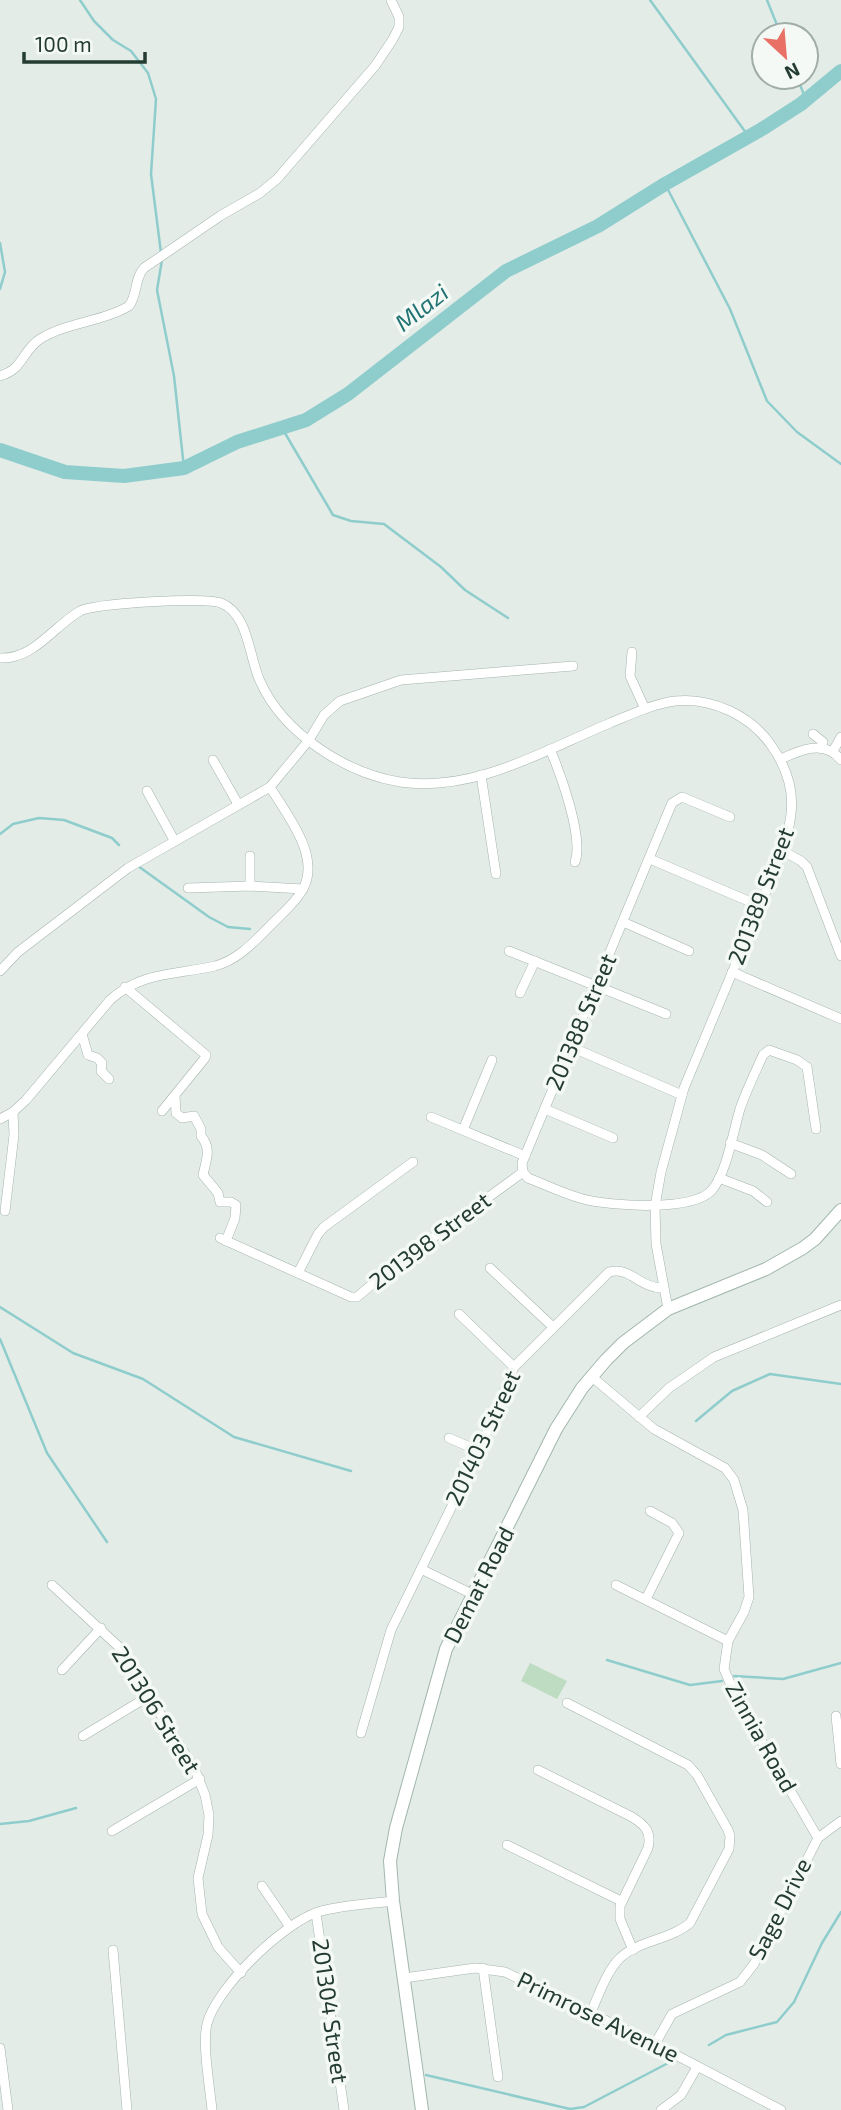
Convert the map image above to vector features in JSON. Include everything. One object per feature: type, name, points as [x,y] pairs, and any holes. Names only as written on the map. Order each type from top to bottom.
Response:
[{"type":"street","points":[[0,376],[19,367],[32,346],[54,331],[129,306],[136,280],[144,268],[220,216],[260,193],[277,179],[375,66],[393,40],[399,27],[399,17],[391,0]]},
{"type":"street","name":"201389 Street","points":[[0,658],[19,655],[34,647],[79,612],[92,606],[206,600],[221,603],[242,625],[258,679],[266,694],[293,726],[340,762],[392,781],[448,783],[481,775],[645,709],[678,701],[706,702],[719,706],[761,732],[788,776],[792,801],[790,827],[682,1095],[661,1172],[655,1206],[656,1256],[668,1309]]},
{"type":"street","points":[[632,652],[630,676],[645,709]]},
{"type":"street","points":[[0,971],[18,952],[128,868],[270,787],[309,740],[331,707],[394,681],[573,666]]},
{"type":"street","points":[[813,734],[823,742],[821,748]]},
{"type":"street","points":[[833,751],[841,737]]},
{"type":"street","points":[[550,748],[566,790],[578,850],[575,862]]},
{"type":"street","points":[[780,759],[796,752],[821,748],[833,751],[841,760]]},
{"type":"street","points":[[213,760],[238,804]]},
{"type":"street","points":[[481,775],[496,874]]},
{"type":"street","points":[[0,1119],[26,1100],[110,1000],[125,988],[145,978],[229,961],[249,946],[295,900],[303,889],[309,871],[306,853],[270,787]]},
{"type":"street","points":[[147,791],[174,840]]},
{"type":"street","name":"201388 Street","points":[[523,1172],[522,1163],[672,803],[678,797],[730,817]]},
{"type":"street","points":[[782,851],[807,867],[841,956]]},
{"type":"street","points":[[250,856],[250,886]]},
{"type":"street","points":[[650,859],[760,906]]},
{"type":"street","points":[[188,888],[250,886],[303,889]]},
{"type":"street","points":[[623,922],[689,951]]},
{"type":"street","points":[[509,951],[666,1014]]},
{"type":"street","points":[[520,993],[535,961]]},
{"type":"street","points":[[732,972],[841,1019]]},
{"type":"street","points":[[125,988],[204,1052],[205,1058],[162,1111]]},
{"type":"street","points":[[82,1034],[88,1055],[102,1063],[101,1071],[109,1079]]},
{"type":"street","points":[[571,1047],[682,1095]]},
{"type":"street","points":[[523,1172],[528,1178],[586,1200],[655,1206],[693,1202],[711,1192],[719,1178],[741,1106],[763,1055],[769,1050],[797,1060],[807,1067],[816,1129]]},
{"type":"street","points":[[463,1130],[492,1060]]},
{"type":"street","name":"201398 Street","points":[[175,1096],[176,1114],[182,1118],[194,1116],[206,1142],[208,1162],[203,1175],[218,1193],[220,1202],[236,1205],[235,1218],[223,1239],[351,1297],[357,1297],[393,1267],[523,1172]]},
{"type":"street","points":[[545,1109],[613,1138]]},
{"type":"street","points":[[5,1211],[14,1135],[13,1112]]},
{"type":"street","points":[[431,1118],[525,1156]]},
{"type":"street","points":[[730,1143],[762,1155],[791,1174]]},
{"type":"street","points":[[298,1273],[324,1227],[413,1162]]},
{"type":"street","points":[[719,1178],[753,1191],[767,1202]]},
{"type":"street","name":"Demat Road","points":[[422,2110],[393,1901],[390,1861],[396,1828],[444,1657],[556,1429],[592,1377],[623,1343],[668,1309],[780,1262],[815,1239],[841,1210]]},
{"type":"street","points":[[490,1268],[552,1328]]},
{"type":"street","name":"201403 Street","points":[[361,1733],[391,1629],[479,1451],[514,1367],[609,1272],[619,1270],[645,1286],[663,1289]]},
{"type":"street","points":[[639,1417],[669,1388],[714,1357],[841,1305]]},
{"type":"street","points":[[459,1314],[514,1367]]},
{"type":"street","name":"Zinnia Road","points":[[592,1377],[670,1440],[725,1468],[737,1485],[743,1510],[749,1597],[728,1641],[724,1669],[737,1699],[818,1838]]},
{"type":"street","points":[[449,1438],[479,1451]]},
{"type":"street","points":[[646,1599],[679,1533],[673,1523],[650,1511]]},
{"type":"street","points":[[421,1569],[474,1595]]},
{"type":"street","name":"201306 Street","points":[[52,1585],[118,1646],[200,1779],[207,1803],[209,1826],[198,1878],[199,1901],[212,1938],[241,1973]]},
{"type":"street","points":[[616,1585],[728,1641]]},
{"type":"street","points":[[62,1670],[100,1628]]},
{"type":"street","points":[[83,1736],[149,1696]]},
{"type":"street","points":[[567,1703],[688,1765],[709,1795],[730,1836],[729,1849],[690,1923],[633,1950],[615,1964],[591,2012]]},
{"type":"street","points":[[836,1716],[841,1764]]},
{"type":"street","points":[[538,1770],[645,1826],[650,1839],[648,1848],[621,1900],[620,1919],[633,1950]]},
{"type":"street","points":[[112,1831],[200,1779]]},
{"type":"street","name":"Sage Drive","points":[[655,2044],[672,2014],[733,1986],[746,1976],[818,1838],[841,1821]]},
{"type":"street","points":[[507,1845],[621,1900]]},
{"type":"street","points":[[262,1886],[290,1927]]},
{"type":"street","points":[[212,2110],[206,2028],[219,1999],[253,1958],[290,1927],[316,1913],[393,1901]]},
{"type":"street","name":"201304 Street","points":[[316,1913],[344,2110]]},
{"type":"street","points":[[113,1950],[127,2110]]},
{"type":"street","points":[[483,1968],[498,2077]]},
{"type":"street","name":"Primrose Avenue","points":[[404,1978],[483,1968],[516,1976],[781,2110]]},
{"type":"street","points":[[0,2048],[8,2110]]},
{"type":"street","points":[[661,2110],[681,2095],[697,2067]]},
{"type":"green space","points":[[530,1663],[567,1681],[557,1699],[521,1681]]},
{"type":"waterway","points":[[80,0],[94,21],[113,40],[131,51],[148,73],[156,99],[151,174],[161,253]]},
{"type":"waterway","points":[[650,0],[749,137]]},
{"type":"waterway","points":[[767,0],[775,21]]},
{"type":"waterway","name":"Mlazi","points":[[0,450],[65,472],[124,476],[184,468],[237,442],[306,420],[348,394],[506,271],[598,226],[762,129],[801,104],[841,71]]},
{"type":"waterway","points":[[802,91],[806,100]]},
{"type":"waterway","points":[[665,184],[730,309],[767,401],[797,432],[841,464]]},
{"type":"waterway","points":[[0,243],[5,272],[0,289]]},
{"type":"waterway","points":[[162,260],[157,290],[174,376],[184,468]]},
{"type":"waterway","points":[[282,428],[333,515],[351,521],[384,524],[441,567],[465,590],[508,618]]},
{"type":"waterway","points":[[0,834],[13,824],[39,818],[64,820],[112,838],[119,845]]},
{"type":"waterway","points":[[138,866],[209,917],[228,927],[250,929]]},
{"type":"waterway","points":[[0,1307],[73,1353],[143,1379],[234,1437],[351,1471]]},
{"type":"waterway","points":[[0,1339],[47,1453],[107,1542]]},
{"type":"waterway","points":[[696,1421],[732,1391],[770,1374],[841,1384]]},
{"type":"waterway","points":[[607,1660],[690,1685],[722,1681]]},
{"type":"waterway","points":[[734,1676],[783,1679],[841,1663]]},
{"type":"waterway","points":[[0,1824],[29,1821],[76,1808]]},
{"type":"waterway","points":[[709,2045],[726,2035],[777,2022],[794,2002],[822,1943],[841,1912]]},
{"type":"waterway","points":[[426,2075],[570,2109],[584,2107],[672,2061]]}]
